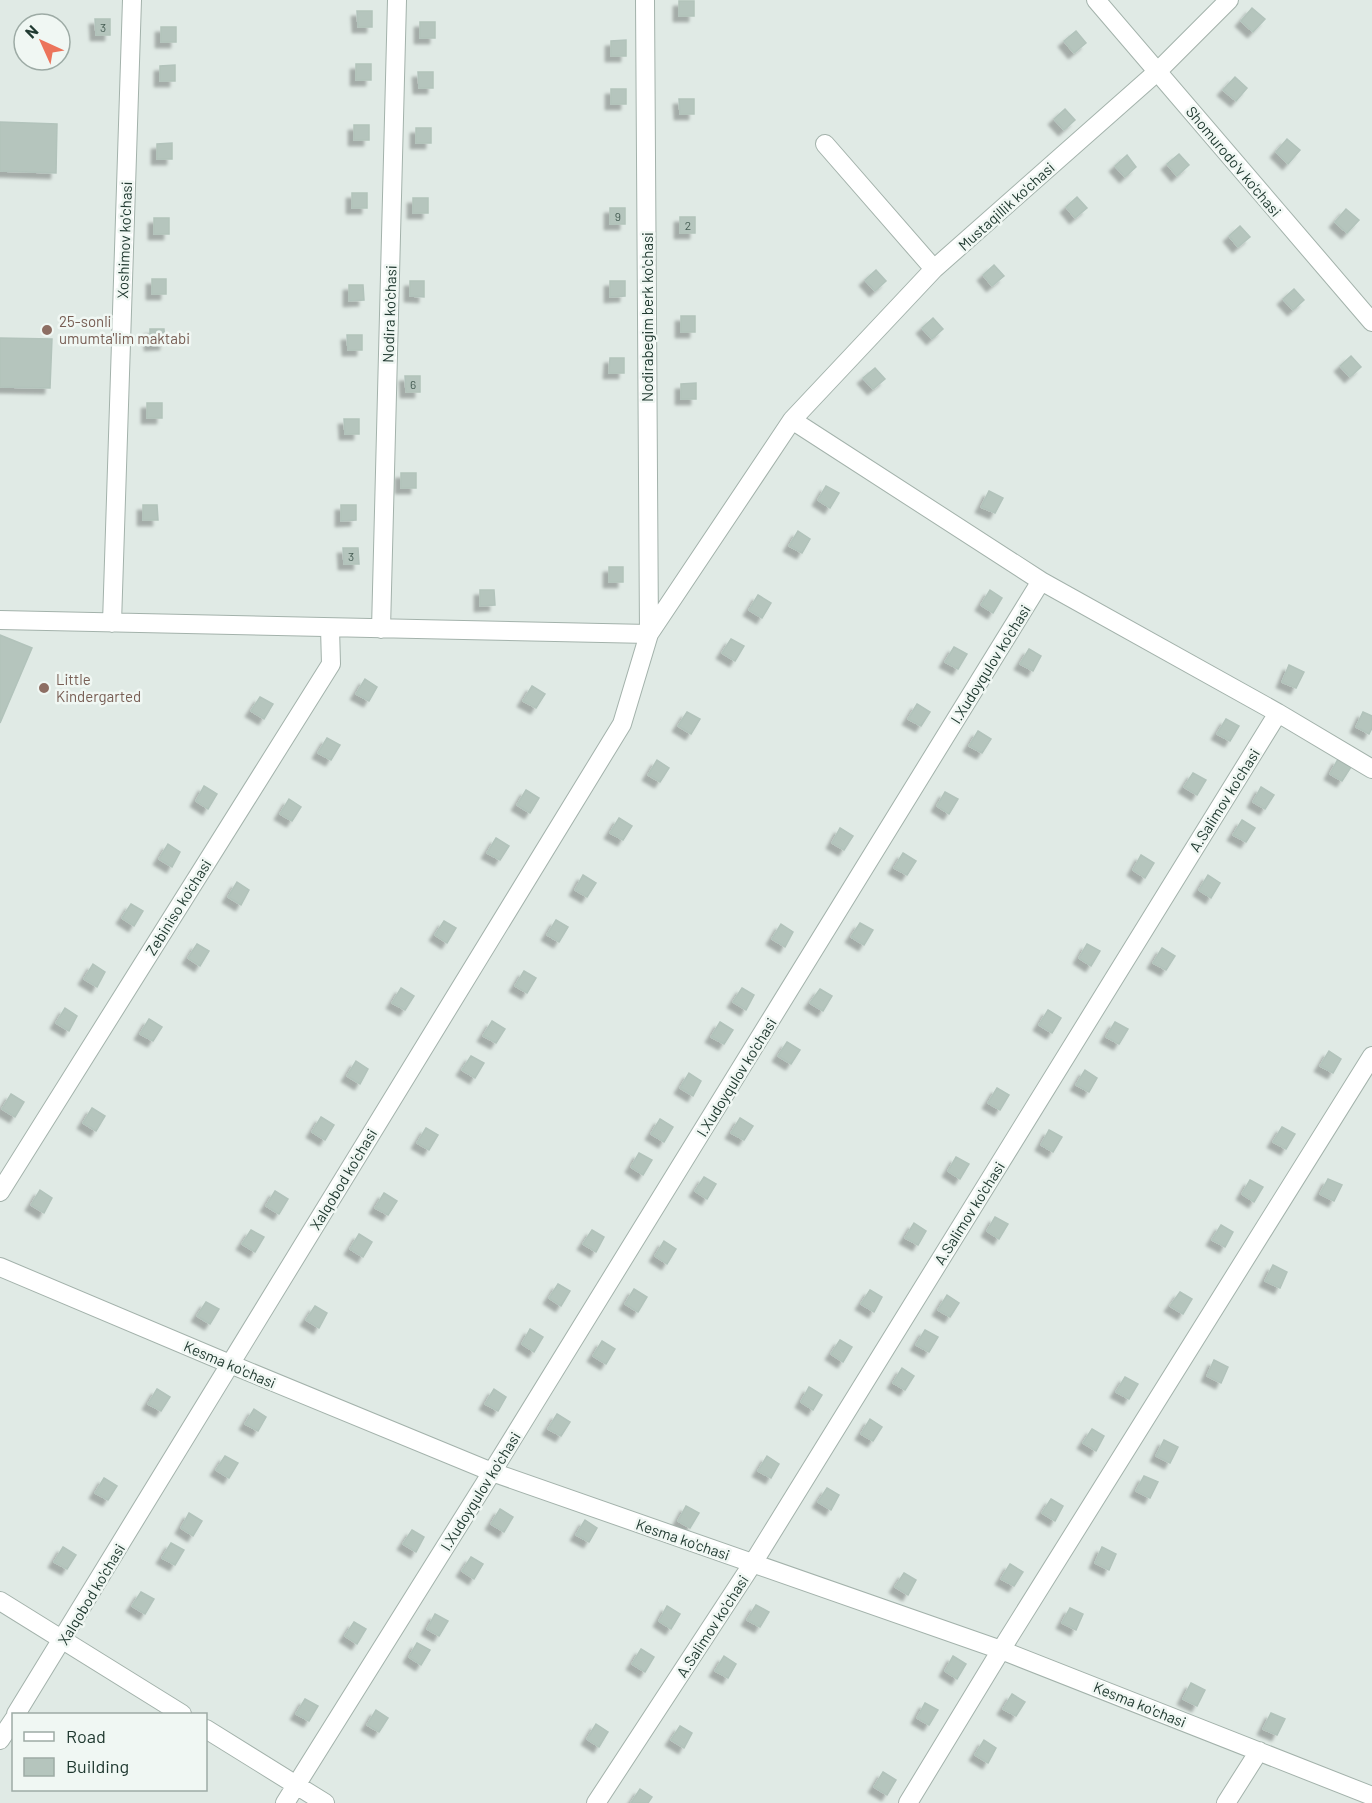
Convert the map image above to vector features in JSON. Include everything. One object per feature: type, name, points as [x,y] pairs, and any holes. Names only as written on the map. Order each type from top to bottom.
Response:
[{"type":"street","name":"Xoshimov ko'chasi","points":[[112,623],[132,0]]},
{"type":"street","name":"Nodira ko'chasi","points":[[381,628],[397,0]]},
{"type":"street","name":"Nodirabegim berk ko'chasi","points":[[645,0],[649,634]]},
{"type":"street","name":"Shomurodo'v ko'chasi","points":[[1095,0],[1372,322]]},
{"type":"street","name":"Mustaqillik ko'chasi","points":[[649,634],[792,420],[934,269],[1158,71],[1229,0]]},
{"type":"street","points":[[825,144],[934,269]]},
{"type":"street","points":[[792,420],[1041,581],[1278,713],[1372,769]]},
{"type":"street","name":"I.Xudoyqulov ko'chasi","points":[[285,1803],[492,1472],[1041,581]]},
{"type":"street","points":[[0,620],[649,634]]},
{"type":"street","name":"Zebiniso ko'chasi","points":[[2,1184],[331,664],[330,628]]},
{"type":"street","name":"Xalqobod ko'chasi","points":[[17,1713],[63,1641],[622,724],[649,634]]},
{"type":"street","name":"A.Salimov ko'chasi","points":[[597,1803],[753,1563],[1278,713]]},
{"type":"street","points":[[908,1803],[1372,1056]]},
{"type":"street","name":"Kesma ko'chasi","points":[[0,1266],[492,1472],[1001,1650],[1372,1796]]},
{"type":"street","points":[[0,1601],[180,1713]]},
{"type":"street","points":[[0,1740],[12,1722]]},
{"type":"street","points":[[207,1730],[325,1803]]},
{"type":"street","points":[[1226,1803],[1259,1751]]},
{"type":"building","points":[[679,1],[694,1],[694,16],[679,16]]},
{"type":"building","points":[[1252,8],[1265,19],[1253,32],[1241,21]]},
{"type":"building","points":[[357,11],[372,11],[372,27],[358,27]]},
{"type":"building","points":[[95,19],[110,19],[110,35],[96,35]]},
{"type":"building","points":[[420,22],[435,22],[435,38],[420,38]]},
{"type":"building","points":[[161,27],[176,27],[176,42],[161,42]]},
{"type":"building","points":[[1076,31],[1086,43],[1074,53],[1064,41]]},
{"type":"building","points":[[626,40],[626,56],[611,56],[611,41]]},
{"type":"building","points":[[356,64],[371,64],[371,80],[356,80]]},
{"type":"building","points":[[175,65],[175,81],[160,81],[160,66]]},
{"type":"building","points":[[418,72],[433,72],[433,88],[419,88]]},
{"type":"building","points":[[1235,77],[1247,88],[1236,101],[1223,90]]},
{"type":"building","points":[[611,89],[626,89],[626,104],[611,104]]},
{"type":"building","points":[[679,99],[694,99],[694,114],[680,114]]},
{"type":"building","points":[[1065,109],[1075,120],[1064,130],[1054,119]]},
{"type":"building","points":[[0,122],[57,124],[56,173],[0,171]]},
{"type":"building","points":[[354,125],[369,125],[369,140],[354,140]]},
{"type":"building","points":[[416,128],[431,128],[431,143],[416,143]]},
{"type":"building","points":[[1287,139],[1300,150],[1288,164],[1276,152]]},
{"type":"building","points":[[172,143],[172,159],[157,159],[157,144]]},
{"type":"building","points":[[1179,154],[1189,165],[1177,176],[1167,164]]},
{"type":"building","points":[[1127,155],[1136,167],[1125,177],[1115,166]]},
{"type":"building","points":[[352,193],[367,193],[367,208],[352,208]]},
{"type":"building","points":[[1077,197],[1087,208],[1075,218],[1066,207]]},
{"type":"building","points":[[413,198],[428,198],[428,213],[413,213]]},
{"type":"building","points":[[610,208],[625,208],[625,224],[610,224]]},
{"type":"building","points":[[1346,209],[1359,220],[1347,233],[1335,222]]},
{"type":"building","points":[[680,217],[695,217],[695,233],[680,233]]},
{"type":"building","points":[[154,218],[169,218],[169,234],[154,234]]},
{"type":"building","points":[[1240,226],[1250,237],[1238,247],[1229,236]]},
{"type":"building","points":[[994,265],[1004,276],[992,286],[983,275]]},
{"type":"building","points":[[876,270],[886,281],[875,291],[865,280]]},
{"type":"building","points":[[152,279],[166,279],[166,294],[152,294]]},
{"type":"building","points":[[410,281],[424,281],[424,297],[410,296]]},
{"type":"building","points":[[610,281],[625,281],[625,296],[610,297]]},
{"type":"building","points":[[349,285],[363,285],[364,300],[349,301]]},
{"type":"building","points":[[1294,289],[1304,300],[1293,310],[1283,299]]},
{"type":"building","points":[[681,316],[695,316],[695,332],[681,332]]},
{"type":"building","points":[[933,318],[943,329],[932,339],[922,328]]},
{"type":"building","points":[[150,329],[164,329],[165,344],[150,345]]},
{"type":"building","points":[[347,335],[362,335],[362,350],[348,350]]},
{"type":"building","points":[[0,338],[52,339],[50,388],[0,387]]},
{"type":"building","points":[[1351,356],[1361,367],[1350,377],[1340,366]]},
{"type":"building","points":[[610,358],[624,358],[624,373],[609,373]]},
{"type":"building","points":[[875,368],[885,379],[873,389],[863,378]]},
{"type":"building","points":[[405,376],[420,376],[420,392],[406,392]]},
{"type":"building","points":[[696,383],[696,399],[681,399],[681,384]]},
{"type":"building","points":[[147,403],[162,403],[162,418],[147,418]]},
{"type":"building","points":[[344,419],[359,419],[359,434],[345,434]]},
{"type":"building","points":[[401,473],[416,473],[416,488],[401,488]]},
{"type":"building","points":[[826,486],[839,493],[830,508],[818,500]]},
{"type":"building","points":[[989,491],[1003,498],[995,513],[981,507]]},
{"type":"building","points":[[143,505],[157,505],[158,520],[143,520]]},
{"type":"building","points":[[341,505],[356,505],[356,520],[341,521]]},
{"type":"building","points":[[798,531],[810,539],[802,553],[789,546]]},
{"type":"building","points":[[343,548],[358,548],[359,564],[344,564]]},
{"type":"building","points":[[609,567],[623,567],[623,582],[609,582]]},
{"type":"building","points":[[480,590],[494,590],[495,605],[480,606]]},
{"type":"building","points":[[990,590],[1002,598],[993,613],[981,605]]},
{"type":"building","points":[[758,595],[771,603],[762,618],[749,610]]},
{"type":"building","points":[[0,635],[32,648],[0,723]]},
{"type":"building","points":[[731,639],[744,646],[735,661],[722,653]]},
{"type":"building","points":[[954,647],[967,654],[958,669],[945,662]]},
{"type":"building","points":[[1029,649],[1041,656],[1033,671],[1020,664]]},
{"type":"building","points":[[1289,665],[1304,672],[1296,688],[1282,682]]},
{"type":"building","points":[[365,679],[377,687],[369,701],[356,694]]},
{"type":"building","points":[[532,686],[545,694],[536,708],[523,701]]},
{"type":"building","points":[[260,697],[273,704],[264,719],[251,711]]},
{"type":"building","points":[[917,704],[930,712],[921,726],[908,719]]},
{"type":"building","points":[[687,712],[700,719],[691,734],[678,726]]},
{"type":"building","points":[[1363,712],[1372,716],[1372,728],[1369,734],[1356,727]]},
{"type":"building","points":[[1226,719],[1239,726],[1230,741],[1217,734]]},
{"type":"building","points":[[978,731],[991,739],[982,753],[969,746]]},
{"type":"building","points":[[327,738],[340,745],[331,760],[318,753]]},
{"type":"building","points":[[1338,759],[1351,767],[1342,781],[1330,774]]},
{"type":"building","points":[[657,760],[669,768],[660,782],[648,775]]},
{"type":"building","points":[[1193,773],[1206,780],[1197,795],[1184,787]]},
{"type":"building","points":[[204,786],[217,794],[208,809],[196,801]]},
{"type":"building","points":[[1261,787],[1274,795],[1265,809],[1253,802]]},
{"type":"building","points":[[526,790],[539,798],[530,813],[517,805]]},
{"type":"building","points":[[945,792],[958,799],[949,814],[937,806]]},
{"type":"building","points":[[289,799],[301,807],[292,821],[280,814]]},
{"type":"building","points":[[619,818],[632,826],[623,840],[610,833]]},
{"type":"building","points":[[1242,820],[1255,828],[1246,842],[1233,835]]},
{"type":"building","points":[[840,828],[853,836],[844,850],[832,843]]},
{"type":"building","points":[[496,838],[509,846],[500,860],[487,853]]},
{"type":"building","points":[[168,844],[180,852],[172,867],[159,859]]},
{"type":"building","points":[[903,853],[916,861],[907,875],[894,868]]},
{"type":"building","points":[[1141,855],[1154,863],[1145,878],[1133,870]]},
{"type":"building","points":[[583,875],[596,883],[587,897],[575,890]]},
{"type":"building","points":[[1208,875],[1220,883],[1211,898],[1199,890]]},
{"type":"building","points":[[237,882],[249,890],[241,905],[228,897]]},
{"type":"building","points":[[131,904],[143,911],[134,926],[122,918]]},
{"type":"building","points":[[556,920],[568,927],[559,942],[547,935]]},
{"type":"building","points":[[444,921],[456,928],[447,943],[435,935]]},
{"type":"building","points":[[860,923],[873,930],[864,945],[851,937]]},
{"type":"building","points":[[781,924],[793,932],[785,947],[772,939]]},
{"type":"building","points":[[197,944],[209,951],[200,966],[188,958]]},
{"type":"building","points":[[1087,944],[1100,951],[1091,966],[1079,958]]},
{"type":"building","points":[[1162,948],[1175,956],[1166,970],[1153,963]]},
{"type":"building","points":[[93,964],[105,972],[97,987],[84,979]]},
{"type":"building","points":[[524,971],[536,978],[527,993],[515,986]]},
{"type":"building","points":[[401,988],[414,996],[405,1010],[392,1003]]},
{"type":"building","points":[[742,988],[754,995],[746,1010],[733,1002]]},
{"type":"building","points":[[820,989],[832,996],[823,1011],[810,1003]]},
{"type":"building","points":[[65,1008],[77,1016],[69,1031],[56,1023]]},
{"type":"building","points":[[1048,1010],[1061,1018],[1052,1033],[1039,1025]]},
{"type":"building","points":[[149,1019],[162,1027],[153,1041],[140,1034]]},
{"type":"building","points":[[492,1021],[505,1029],[496,1043],[483,1036]]},
{"type":"building","points":[[720,1022],[733,1030],[724,1044],[711,1037]]},
{"type":"building","points":[[1115,1022],[1128,1029],[1119,1044],[1106,1037]]},
{"type":"building","points":[[787,1042],[800,1050],[791,1064],[778,1056]]},
{"type":"building","points":[[1329,1051],[1341,1059],[1333,1073],[1320,1066]]},
{"type":"building","points":[[471,1056],[484,1063],[475,1078],[462,1070]]},
{"type":"building","points":[[356,1061],[368,1069],[360,1084],[347,1076]]},
{"type":"building","points":[[1085,1070],[1097,1078],[1089,1092],[1076,1085]]},
{"type":"building","points":[[689,1073],[701,1081],[693,1096],[680,1088]]},
{"type":"building","points":[[997,1088],[1009,1095],[1000,1110],[988,1103]]},
{"type":"building","points":[[11,1094],[24,1102],[15,1117],[2,1109]]},
{"type":"building","points":[[92,1108],[105,1116],[96,1131],[83,1123]]},
{"type":"building","points":[[321,1117],[334,1125],[325,1140],[312,1132]]},
{"type":"building","points":[[740,1118],[753,1126],[744,1140],[731,1133]]},
{"type":"building","points":[[660,1119],[673,1127],[664,1142],[651,1134]]},
{"type":"building","points":[[1282,1127],[1295,1134],[1286,1149],[1273,1142]]},
{"type":"building","points":[[426,1128],[438,1135],[429,1150],[417,1143]]},
{"type":"building","points":[[1049,1130],[1062,1137],[1053,1152],[1041,1145]]},
{"type":"building","points":[[639,1153],[652,1160],[643,1175],[631,1167]]},
{"type":"building","points":[[956,1157],[969,1164],[960,1179],[948,1171]]},
{"type":"building","points":[[704,1177],[716,1184],[707,1199],[695,1191]]},
{"type":"building","points":[[1328,1179],[1342,1185],[1334,1201],[1320,1194]]},
{"type":"building","points":[[1250,1180],[1263,1187],[1254,1202],[1242,1194]]},
{"type":"building","points":[[40,1190],[52,1198],[44,1213],[31,1205]]},
{"type":"building","points":[[275,1191],[288,1199],[279,1214],[266,1206]]},
{"type":"building","points":[[384,1193],[397,1201],[388,1215],[375,1208]]},
{"type":"building","points":[[995,1217],[1008,1224],[999,1239],[987,1231]]},
{"type":"building","points":[[914,1223],[926,1231],[918,1245],[905,1238]]},
{"type":"building","points":[[1221,1225],[1233,1232],[1225,1247],[1212,1240]]},
{"type":"building","points":[[251,1230],[264,1237],[255,1252],[242,1244]]},
{"type":"building","points":[[592,1230],[604,1237],[596,1252],[583,1244]]},
{"type":"building","points":[[359,1234],[372,1242],[363,1257],[350,1249]]},
{"type":"building","points":[[664,1241],[676,1249],[667,1264],[655,1256]]},
{"type":"building","points":[[1273,1265],[1287,1272],[1280,1288],[1265,1281]]},
{"type":"building","points":[[558,1284],[570,1291],[561,1306],[549,1298]]},
{"type":"building","points":[[634,1289],[647,1297],[638,1312],[625,1304]]},
{"type":"building","points":[[870,1290],[882,1297],[874,1312],[861,1304]]},
{"type":"building","points":[[1180,1292],[1192,1299],[1183,1314],[1170,1306]]},
{"type":"building","points":[[947,1295],[959,1303],[950,1317],[938,1310]]},
{"type":"building","points":[[206,1302],[219,1309],[210,1324],[197,1316]]},
{"type":"building","points":[[315,1306],[327,1313],[319,1328],[306,1320]]},
{"type":"building","points":[[530,1329],[543,1337],[534,1352],[522,1344]]},
{"type":"building","points":[[925,1330],[938,1337],[929,1352],[916,1345]]},
{"type":"building","points":[[840,1340],[852,1347],[843,1362],[831,1354]]},
{"type":"building","points":[[602,1341],[615,1349],[606,1364],[593,1356]]},
{"type":"building","points":[[1214,1360],[1228,1367],[1221,1383],[1207,1376]]},
{"type":"building","points":[[902,1368],[914,1376],[905,1390],[893,1383]]},
{"type":"building","points":[[1125,1377],[1138,1384],[1129,1399],[1116,1392]]},
{"type":"building","points":[[809,1387],[822,1395],[813,1410],[801,1402]]},
{"type":"building","points":[[157,1389],[170,1397],[161,1411],[148,1404]]},
{"type":"building","points":[[494,1389],[506,1397],[498,1411],[485,1404]]},
{"type":"building","points":[[254,1409],[266,1417],[258,1431],[245,1424]]},
{"type":"building","points":[[557,1414],[570,1422],[561,1436],[548,1429]]},
{"type":"building","points":[[870,1419],[882,1427],[873,1441],[861,1434]]},
{"type":"building","points":[[1092,1429],[1104,1436],[1096,1451],[1083,1443]]},
{"type":"building","points":[[1164,1440],[1178,1447],[1170,1463],[1156,1456]]},
{"type":"building","points":[[225,1456],[238,1463],[229,1478],[216,1470]]},
{"type":"building","points":[[767,1456],[779,1464],[771,1478],[758,1471]]},
{"type":"building","points":[[1144,1476],[1158,1482],[1150,1498],[1136,1491]]},
{"type":"building","points":[[104,1478],[117,1486],[108,1500],[95,1493]]},
{"type":"building","points":[[827,1488],[839,1495],[831,1510],[818,1502]]},
{"type":"building","points":[[1051,1499],[1063,1506],[1055,1521],[1042,1513]]},
{"type":"building","points":[[686,1506],[699,1513],[690,1528],[678,1521]]},
{"type":"building","points":[[500,1509],[513,1517],[504,1532],[491,1524]]},
{"type":"building","points":[[189,1513],[202,1521],[193,1536],[181,1528]]},
{"type":"building","points":[[585,1520],[597,1528],[589,1542],[576,1535]]},
{"type":"building","points":[[412,1530],[424,1537],[416,1552],[403,1544]]},
{"type":"building","points":[[171,1543],[184,1550],[175,1565],[162,1558]]},
{"type":"building","points":[[63,1547],[76,1555],[67,1569],[54,1562]]},
{"type":"building","points":[[1102,1547],[1116,1554],[1109,1570],[1095,1563]]},
{"type":"building","points":[[471,1557],[483,1564],[474,1579],[462,1571]]},
{"type":"building","points":[[1010,1564],[1023,1572],[1014,1586],[1001,1579]]},
{"type":"building","points":[[904,1573],[916,1580],[908,1595],[895,1587]]},
{"type":"building","points":[[141,1592],[154,1599],[145,1614],[132,1606]]},
{"type":"building","points":[[756,1605],[769,1612],[760,1627],[747,1620]]},
{"type":"building","points":[[667,1606],[680,1614],[671,1629],[659,1621]]},
{"type":"building","points":[[1070,1608],[1083,1614],[1076,1630],[1062,1623]]},
{"type":"building","points":[[435,1614],[448,1621],[439,1636],[427,1629]]},
{"type":"building","points":[[354,1622],[366,1629],[357,1644],[345,1636]]},
{"type":"building","points":[[417,1643],[430,1650],[421,1665],[409,1657]]},
{"type":"building","points":[[641,1649],[654,1657],[645,1672],[632,1664]]},
{"type":"building","points":[[724,1656],[736,1664],[728,1678],[715,1671]]},
{"type":"building","points":[[953,1656],[966,1664],[957,1679],[945,1671]]},
{"type":"building","points":[[1191,1683],[1205,1690],[1197,1706],[1183,1699]]},
{"type":"building","points":[[1012,1694],[1025,1702],[1016,1716],[1003,1709]]},
{"type":"building","points":[[305,1699],[318,1706],[309,1721],[296,1714]]},
{"type":"building","points":[[925,1703],[938,1710],[929,1725],[917,1718]]},
{"type":"building","points":[[376,1710],[388,1718],[379,1732],[367,1725]]},
{"type":"building","points":[[1271,1713],[1285,1719],[1277,1735],[1263,1729]]},
{"type":"building","points":[[596,1724],[608,1732],[599,1747],[587,1739]]},
{"type":"building","points":[[680,1726],[692,1733],[684,1748],[671,1740]]},
{"type":"building","points":[[984,1740],[996,1748],[988,1763],[975,1755]]},
{"type":"building","points":[[883,1772],[896,1780],[887,1795],[874,1787]]},
{"type":"building","points":[[640,1789],[652,1797],[648,1803],[631,1803]]},
{"type":"place","name":"25-sonli umumta'lim maktabi","points":[[47,330]]},
{"type":"place","name":"Little Kindergarted","points":[[44,688]]}]
